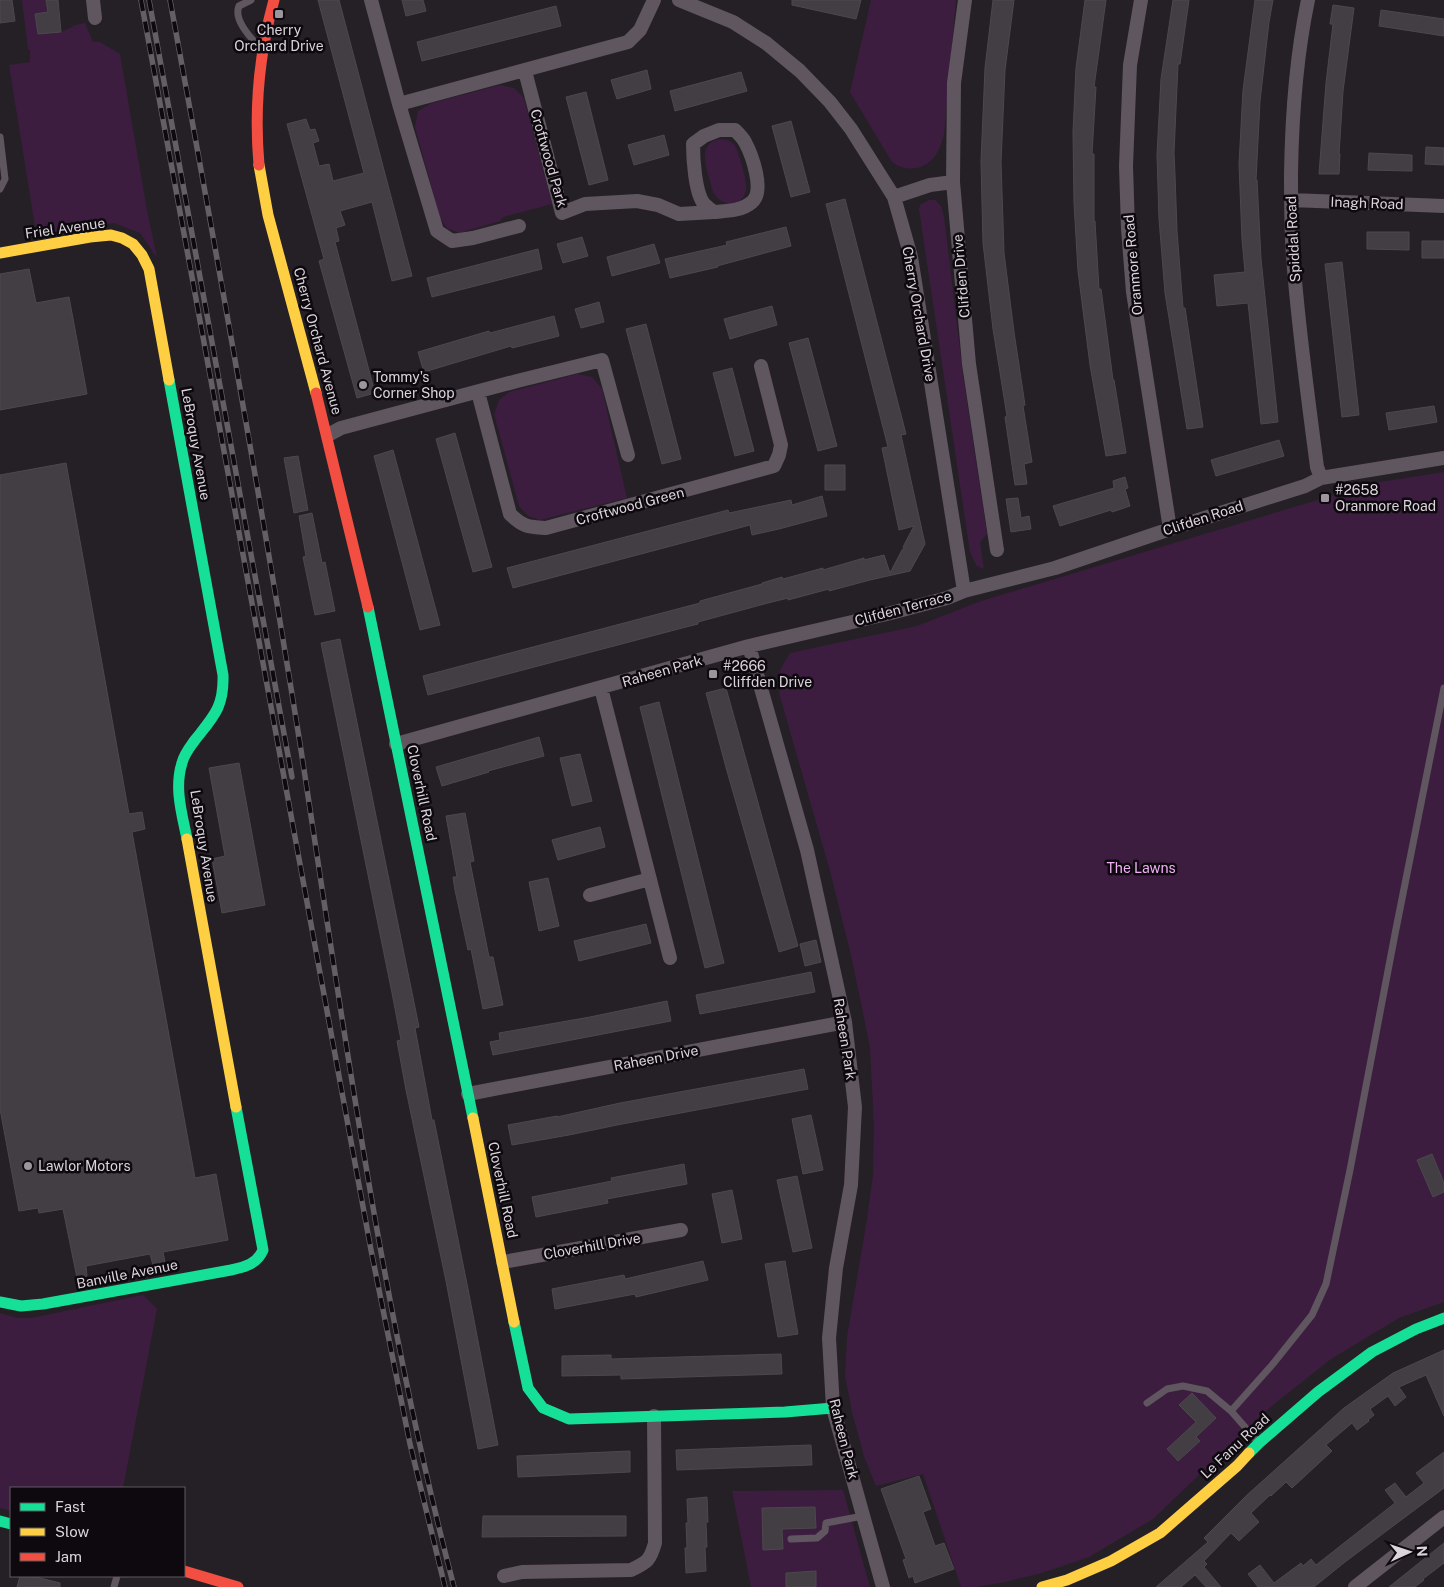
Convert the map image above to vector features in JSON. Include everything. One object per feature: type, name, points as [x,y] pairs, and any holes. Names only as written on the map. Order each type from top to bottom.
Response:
[{"type":"street","points":[[92,0],[95,18]]},
{"type":"street","name":"Cherry Orchard Avenue","points":[[274,0],[261,49],[257,90],[257,125],[264,199],[328,435],[345,513],[364,582],[385,687]]},
{"type":"street","points":[[372,0],[399,104],[437,231],[452,241],[473,238],[519,226]]},
{"type":"street","points":[[399,104],[628,42],[640,30],[654,0]]},
{"type":"street","name":"Cherry Orchard Drive","points":[[679,0],[733,22],[766,43],[800,71],[830,102],[851,129],[894,196],[912,257],[938,431]]},
{"type":"street","name":"Clifden Drive","points":[[965,0],[954,83],[953,182],[970,364],[997,550]]},
{"type":"street","name":"Oranmore Road","points":[[1141,0],[1130,65],[1126,166],[1128,229],[1133,292],[1170,529]]},
{"type":"street","name":"Spiddal Road","points":[[1308,0],[1300,38],[1295,78],[1292,140],[1292,255],[1301,346],[1317,467],[1321,478]]},
{"type":"street","name":"Croftwood Park","points":[[525,71],[562,213],[585,204],[637,201],[658,205],[679,214],[714,212],[739,209],[752,202],[757,194],[757,174],[745,141],[735,130],[719,130],[704,136],[693,144],[692,163],[697,185],[703,203],[714,212]]},
{"type":"street","points":[[894,196],[930,185],[953,182]]},
{"type":"street","name":"Inagh Road","points":[[1291,200],[1444,206]]},
{"type":"street","name":"Friel Avenue","points":[[0,253],[111,235],[133,244]]},
{"type":"street","name":"LeBroquy Avenue","points":[[133,244],[142,255],[149,269],[223,676],[224,693],[220,705],[213,719],[185,754],[179,771],[178,793],[262,1244],[261,1255],[258,1260]]},
{"type":"street","points":[[328,435],[341,428],[602,360],[628,456]]},
{"type":"street","name":"Croftwood Green","points":[[478,392],[510,514],[520,524],[546,528],[774,466],[781,445],[761,366]]},
{"type":"street","name":"Clifden Terrace","points":[[749,646],[910,608],[948,598],[964,591],[938,431]]},
{"type":"street","name":"Clifden Road","points":[[964,591],[1055,568],[1305,486],[1321,478],[1444,458]]},
{"type":"street","name":"Raheen Park","points":[[396,744],[749,646],[806,850],[845,1022],[855,1107],[851,1185],[836,1268],[829,1338],[833,1408],[883,1587]]},
{"type":"street","name":"Cloverhill Road","points":[[385,687],[528,1388],[543,1408],[569,1419],[785,1412],[833,1408]]},
{"type":"street","points":[[601,688],[670,958]]},
{"type":"street","points":[[590,895],[650,880]]},
{"type":"street","name":"Raheen Drive","points":[[468,1094],[845,1022]]},
{"type":"street","name":"Cloverhill Drive","points":[[503,1262],[680,1230]]},
{"type":"street","name":"Banville Avenue","points":[[0,1302],[24,1307],[43,1304],[231,1270],[247,1266],[258,1260]]},
{"type":"street","name":"Le Fanu Road","points":[[1042,1587],[1067,1580],[1111,1561],[1160,1533],[1318,1392],[1372,1352],[1416,1329],[1444,1318]]},
{"type":"street","points":[[504,1576],[522,1572],[631,1570],[643,1564],[652,1556],[655,1543],[654,1416]]},
{"type":"street","points":[[1355,1587],[1444,1517]]},
{"type":"street","points":[[185,1571],[238,1587]]},
{"type":"lane","points":[[251,0],[239,6],[238,12],[247,32],[261,49]]},
{"type":"lane","points":[[0,137],[5,179],[0,189]]},
{"type":"lane","points":[[1231,1411],[1272,1365],[1312,1314],[1326,1284],[1444,688]]},
{"type":"lane","points":[[1147,1403],[1167,1389],[1183,1386],[1207,1392],[1231,1411],[1259,1443]]},
{"type":"lane","points":[[791,1540],[817,1538],[825,1531],[826,1523],[863,1516]]},
{"type":"green space","points":[[22,0],[46,0],[48,12],[35,14],[38,34],[61,32],[85,23],[93,42],[100,42],[120,54],[157,258],[140,233],[114,223],[38,235],[36,233],[9,65],[30,62],[30,50],[28,49]]},
{"type":"green space","points":[[871,0],[956,0],[944,136],[934,157],[924,166],[918,168],[905,168],[892,162],[850,92]]},
{"type":"green space","points":[[500,85],[514,88],[524,98],[552,204],[503,217],[500,221],[459,233],[447,228],[440,218],[415,127],[418,111],[432,103]]},
{"type":"green space","points":[[721,139],[731,142],[735,146],[741,161],[746,191],[740,201],[735,203],[725,203],[716,197],[706,168],[705,153],[707,146]]},
{"type":"green space","points":[[929,200],[935,200],[941,206],[944,216],[963,375],[987,534],[980,542],[984,569],[977,566],[970,552],[919,209],[920,205]]},
{"type":"green space","points":[[577,374],[592,377],[602,389],[627,498],[540,520],[528,516],[519,506],[494,414],[499,400],[509,392]]},
{"type":"green space","name":"The Lawns","points":[[1444,472],[1444,1302],[1399,1318],[1331,1359],[1267,1410],[1153,1519],[1089,1557],[1042,1573],[1005,1582],[976,1587],[961,1587],[923,1474],[876,1486],[864,1456],[852,1412],[845,1376],[847,1337],[873,1175],[874,1126],[870,1047],[851,955],[830,871],[779,693],[778,681],[782,667],[790,653],[917,626],[981,601],[1374,483]]},
{"type":"green space","points":[[143,1295],[157,1309],[123,1487],[10,1487],[10,1511],[0,1508],[0,1313],[17,1318],[31,1318]]},
{"type":"green space","points":[[843,1490],[870,1587],[751,1587],[732,1491]]},
{"type":"building","points":[[0,0],[12,0],[15,21],[0,23]]},
{"type":"building","points":[[46,0],[58,0],[61,32],[38,34],[35,14],[48,12]]},
{"type":"building","points":[[318,0],[339,0],[412,276],[392,281],[372,202],[340,211],[345,225],[336,228],[339,241],[335,242],[375,393],[357,398],[319,261],[324,259],[287,124],[306,119],[310,130],[315,129],[319,141],[313,143],[319,166],[329,164],[333,181],[364,173]]},
{"type":"building","points":[[402,0],[423,0],[426,11],[406,16]]},
{"type":"building","points":[[792,0],[861,0],[856,19],[792,5]]},
{"type":"building","points":[[993,0],[1014,0],[1005,70],[1001,162],[1004,253],[1032,462],[1024,464],[1027,484],[1015,485],[983,243],[981,161],[985,68]]},
{"type":"building","points":[[1085,0],[1106,0],[1094,87],[1096,87],[1092,154],[1094,154],[1094,221],[1099,289],[1101,289],[1113,380],[1126,453],[1106,456],[1090,365],[1078,271],[1074,203],[1073,132],[1076,68]]},
{"type":"building","points":[[1173,0],[1189,0],[1180,64],[1178,64],[1174,153],[1177,231],[1183,308],[1185,308],[1203,427],[1187,429],[1165,293],[1159,219],[1157,155],[1161,79]]},
{"type":"building","points":[[1255,0],[1273,0],[1260,101],[1256,180],[1261,259],[1278,422],[1261,424],[1248,303],[1217,306],[1214,275],[1245,272],[1239,164],[1243,90]]},
{"type":"building","points":[[1333,5],[1354,8],[1343,91],[1339,174],[1319,174],[1333,24],[1330,24]]},
{"type":"building","points":[[556,6],[561,26],[422,61],[417,42]]},
{"type":"building","points":[[1381,10],[1444,19],[1444,36],[1379,26]]},
{"type":"building","points":[[647,70],[651,89],[617,99],[611,80]]},
{"type":"building","points":[[741,72],[747,91],[675,111],[670,91]]},
{"type":"building","points":[[586,92],[608,180],[589,185],[566,97]]},
{"type":"building","points":[[791,121],[810,192],[791,197],[772,126]]},
{"type":"building","points":[[664,135],[669,155],[634,165],[628,145]]},
{"type":"building","points":[[1426,147],[1444,148],[1444,165],[1425,164]]},
{"type":"building","points":[[1369,153],[1412,155],[1412,171],[1368,170]]},
{"type":"building","points":[[845,199],[906,434],[901,435],[925,544],[910,571],[829,591],[829,589],[788,600],[788,598],[768,603],[698,622],[698,624],[428,695],[423,676],[700,603],[700,601],[782,577],[783,579],[864,558],[864,560],[884,555],[890,573],[904,549],[903,547],[914,526],[899,530],[882,448],[888,447],[826,204]]},
{"type":"building","points":[[786,227],[791,246],[718,267],[670,278],[665,259],[727,245],[726,242]]},
{"type":"building","points":[[1367,232],[1409,232],[1409,250],[1367,249]]},
{"type":"building","points":[[582,237],[588,256],[563,263],[557,244]]},
{"type":"building","points":[[1422,241],[1444,241],[1444,258],[1422,258]]},
{"type":"building","points":[[654,244],[660,263],[612,276],[607,257]]},
{"type":"building","points":[[538,249],[542,269],[432,297],[427,278]]},
{"type":"building","points":[[1342,262],[1359,415],[1342,417],[1325,264]]},
{"type":"building","points":[[29,269],[36,303],[69,297],[87,394],[0,410],[0,274]]},
{"type":"building","points":[[599,302],[604,322],[581,328],[575,309]]},
{"type":"building","points":[[772,306],[777,325],[730,339],[724,319]]},
{"type":"building","points":[[554,316],[559,336],[512,348],[511,346],[424,372],[418,352],[489,331],[490,333]]},
{"type":"building","points":[[646,324],[681,459],[662,464],[626,329]]},
{"type":"building","points":[[808,338],[837,446],[818,451],[789,343]]},
{"type":"building","points":[[732,368],[754,451],[735,456],[713,373]]},
{"type":"building","points":[[1434,406],[1437,422],[1389,430],[1386,413]]},
{"type":"building","points":[[455,433],[492,567],[473,572],[436,439]]},
{"type":"building","points":[[1279,440],[1284,456],[1216,476],[1211,460]]},
{"type":"building","points":[[393,450],[440,625],[420,630],[374,456]]},
{"type":"building","points":[[298,456],[308,510],[294,513],[284,458]]},
{"type":"building","points":[[66,463],[129,814],[142,812],[145,829],[132,832],[195,1178],[216,1174],[228,1240],[163,1252],[165,1262],[153,1265],[150,1254],[86,1266],[87,1276],[77,1278],[63,1209],[39,1213],[38,1208],[19,1211],[0,1109],[0,475]]},
{"type":"building","points":[[825,465],[845,465],[845,490],[825,490]]},
{"type":"building","points":[[1125,477],[1128,488],[1125,489],[1130,506],[1060,526],[1053,506],[1114,488],[1113,481]]},
{"type":"building","points":[[822,496],[827,516],[779,529],[752,535],[750,525],[513,588],[507,568],[728,510],[729,513],[791,500],[792,505]]},
{"type":"building","points":[[1018,498],[1021,518],[1029,516],[1031,529],[1011,532],[1006,499]]},
{"type":"building","points":[[312,513],[322,563],[325,562],[335,611],[315,615],[303,557],[306,556],[299,516]]},
{"type":"building","points":[[340,639],[419,1027],[415,1028],[432,1120],[434,1120],[498,1445],[478,1449],[446,1281],[406,1090],[397,1041],[401,1040],[392,993],[321,643]]},
{"type":"building","points":[[726,688],[798,946],[779,952],[706,693]]},
{"type":"building","points":[[659,702],[724,963],[705,968],[640,707]]},
{"type":"building","points":[[539,737],[544,756],[442,786],[436,767]]},
{"type":"building","points":[[580,754],[592,801],[572,806],[560,758]]},
{"type":"building","points":[[239,763],[265,905],[222,913],[212,859],[225,856],[209,768]]},
{"type":"building","points":[[465,813],[474,861],[470,862],[489,957],[493,957],[503,1005],[483,1009],[471,949],[468,950],[455,890],[453,877],[457,877],[446,816]]},
{"type":"building","points":[[600,827],[605,847],[558,860],[552,840]]},
{"type":"building","points":[[548,878],[559,926],[539,931],[529,882]]},
{"type":"building","points":[[646,924],[651,943],[579,961],[574,941]]},
{"type":"building","points":[[816,940],[821,962],[805,966],[800,944]]},
{"type":"building","points":[[811,972],[815,992],[700,1014],[696,995]]},
{"type":"building","points":[[667,1001],[671,1021],[493,1055],[490,1042],[500,1040],[499,1033]]},
{"type":"building","points":[[804,1069],[808,1089],[512,1145],[508,1125]]},
{"type":"building","points":[[811,1115],[823,1170],[803,1174],[792,1119]]},
{"type":"building","points":[[1432,1154],[1444,1183],[1444,1192],[1433,1197],[1417,1160]]},
{"type":"building","points":[[684,1164],[687,1184],[607,1199],[608,1203],[536,1217],[532,1197],[612,1181],[611,1178]]},
{"type":"building","points":[[797,1176],[812,1248],[793,1252],[777,1180]]},
{"type":"building","points":[[732,1190],[742,1239],[722,1243],[712,1194]]},
{"type":"building","points":[[703,1261],[708,1280],[636,1297],[635,1294],[555,1309],[552,1289],[624,1275],[625,1279]]},
{"type":"building","points":[[785,1261],[798,1334],[778,1337],[765,1264]]},
{"type":"building","points":[[1444,1350],[1444,1416],[1426,1375],[1399,1387],[1406,1397],[1395,1406],[1388,1396],[1370,1409],[1374,1415],[1357,1430],[1352,1423],[1326,1445],[1332,1451],[1292,1488],[1286,1482],[1251,1513],[1259,1522],[1239,1541],[1231,1533],[1204,1561],[1207,1564],[1204,1567],[1221,1587],[1206,1587],[1195,1575],[1181,1587],[1156,1587],[1208,1542],[1204,1538],[1247,1495],[1344,1408],[1393,1373]]},
{"type":"building","points":[[781,1354],[782,1374],[621,1379],[621,1375],[562,1376],[562,1356],[611,1355],[611,1359]]},
{"type":"building","points":[[1192,1393],[1216,1418],[1196,1437],[1200,1441],[1178,1461],[1167,1449],[1196,1422],[1179,1405]]},
{"type":"building","points":[[811,1445],[812,1465],[677,1470],[676,1450]]},
{"type":"building","points":[[630,1451],[630,1472],[518,1477],[517,1456]]},
{"type":"building","points":[[1444,1452],[1444,1488],[1314,1587],[1258,1587],[1248,1574],[1260,1565],[1274,1583],[1301,1563],[1303,1566],[1311,1559],[1316,1565],[1395,1503],[1385,1490],[1395,1483],[1406,1497],[1424,1483],[1416,1473]]},
{"type":"building","points":[[919,1476],[931,1509],[923,1512],[935,1546],[944,1543],[954,1569],[915,1583],[913,1576],[909,1578],[903,1560],[906,1559],[881,1489]]},
{"type":"building","points":[[707,1497],[706,1571],[686,1573],[687,1499]]},
{"type":"building","points":[[815,1507],[816,1528],[782,1529],[783,1549],[763,1550],[762,1508]]},
{"type":"building","points":[[483,1516],[626,1516],[626,1536],[482,1537]]},
{"type":"building","points":[[1444,1543],[1444,1563],[1424,1580],[1415,1587],[1389,1587]]},
{"type":"building","points":[[816,1571],[816,1587],[786,1587],[786,1573]]},
{"type":"building","points":[[20,1577],[36,1577],[60,1583],[60,1587],[17,1587]]},
{"type":"railway","points":[[141,0],[371,1250],[410,1444],[445,1587]]},
{"type":"railway","points":[[149,0],[292,777]]},
{"type":"railway","points":[[170,0],[270,562],[349,1065],[385,1275],[406,1380],[454,1587]]},
{"type":"traffic: fast","points":[[169,380],[223,675],[220,703],[186,754],[180,772],[180,801],[187,839]]},
{"type":"traffic: fast","points":[[368,607],[473,1118]]},
{"type":"traffic: fast","points":[[0,1302],[21,1306],[43,1304],[231,1270],[254,1262],[263,1250],[236,1107]]},
{"type":"traffic: fast","points":[[1249,1453],[1318,1392],[1372,1352],[1416,1329],[1444,1318]]},
{"type":"traffic: fast","points":[[514,1322],[528,1388],[543,1408],[569,1419],[785,1412],[833,1408]]},
{"type":"traffic: fast","points":[[0,1521],[10,1524]]},
{"type":"traffic: slow","points":[[259,165],[268,215],[316,393]]},
{"type":"traffic: slow","points":[[0,253],[111,235],[133,244],[142,255],[149,269],[169,380]]},
{"type":"traffic: slow","points":[[187,839],[236,1107]]},
{"type":"traffic: slow","points":[[473,1118],[514,1322]]},
{"type":"traffic: slow","points":[[1042,1587],[1067,1580],[1111,1561],[1160,1533],[1237,1466],[1249,1453]]},
{"type":"traffic: jam","points":[[259,165],[257,123],[259,81],[261,61],[274,0]]},
{"type":"traffic: jam","points":[[316,393],[368,607]]},
{"type":"traffic: jam","points":[[185,1571],[238,1587]]},
{"type":"place","name":"Cherry Orchard Drive","points":[[279,14]]},
{"type":"place","name":"Tommy's Corner Shop","points":[[363,385]]},
{"type":"place","name":"#2658 Oranmore Road","points":[[1325,498]]},
{"type":"place","name":"#2666 Cliffden Drive","points":[[713,674]]},
{"type":"place","name":"Lawlor Motors","points":[[28,1166]]}]
